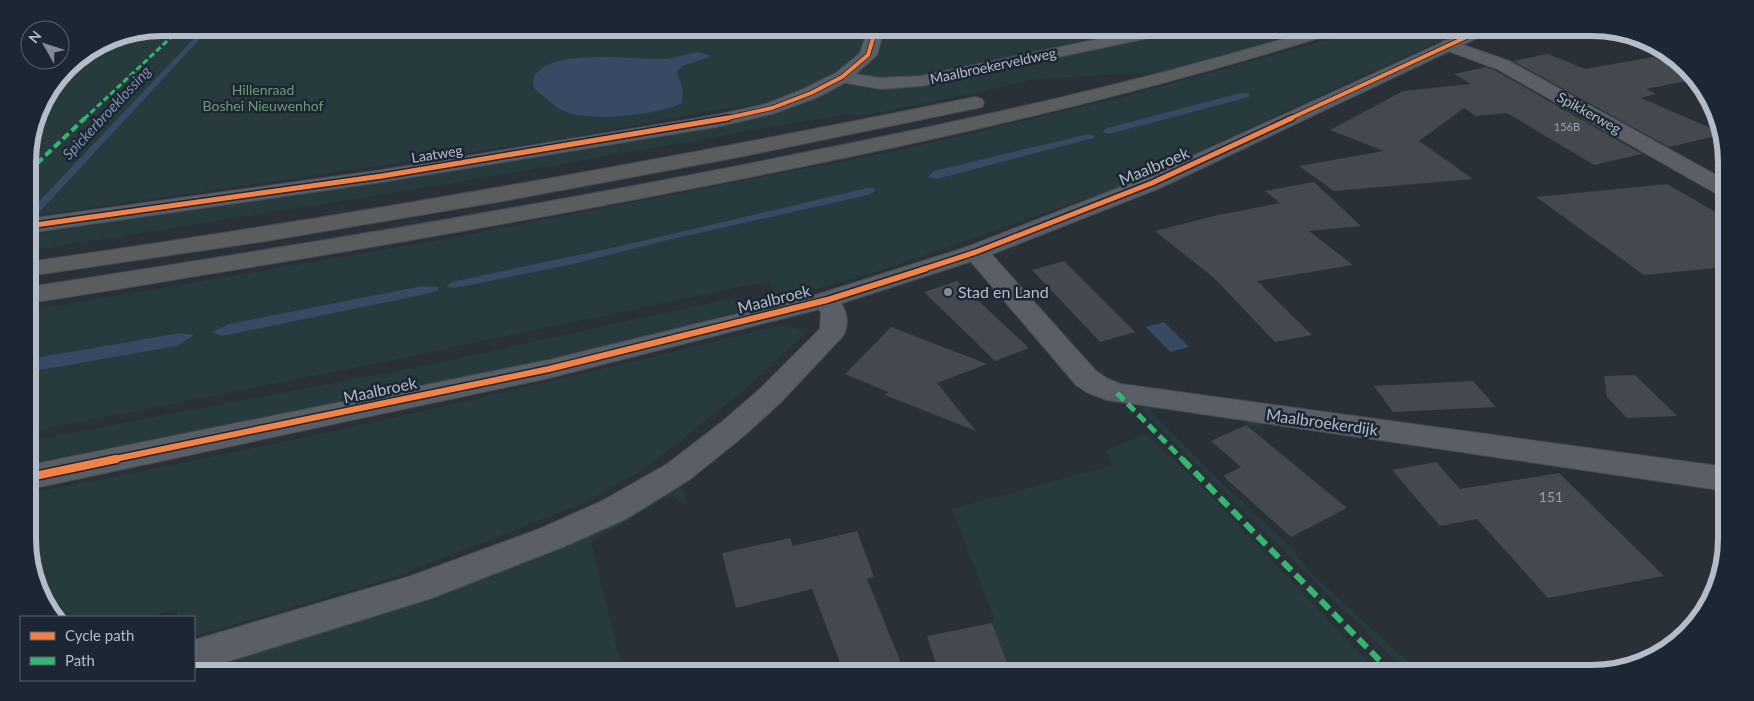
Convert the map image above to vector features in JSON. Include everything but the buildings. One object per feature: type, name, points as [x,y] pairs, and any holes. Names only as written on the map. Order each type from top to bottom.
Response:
[{"type":"highway","points":[[37,268],[310,227],[736,153],[1016,94],[1192,52],[1247,36]]},
{"type":"highway","points":[[37,294],[461,225],[746,172],[1003,116],[1129,86],[1306,36]]},
{"type":"street","name":"Laatweg","points":[[37,225],[392,174],[716,121],[772,108],[810,93],[842,77],[868,55],[873,36]]},
{"type":"street","name":"Maalbroekerveldweg","points":[[842,77],[866,84],[889,85],[922,81],[1133,36]]},
{"type":"street","name":"Maalbroek","points":[[36,476],[549,369],[827,300],[976,252],[1152,183],[1468,36]]},
{"type":"street","name":"Spikkerweg","points":[[1449,45],[1503,66],[1718,185]]},
{"type":"street","name":"Maalbroekerdijk","points":[[976,252],[1086,378],[1098,386],[1116,393],[1718,478]]},
{"type":"street","name":"Maalbroek","points":[[195,656],[416,589],[551,538],[614,510],[678,472],[734,428],[771,395],[833,331],[834,313],[827,300]]},
{"type":"green space","name":"Hillenraad Boshei Nieuwenhof","points":[[1283,36],[1199,70],[1035,79],[882,112],[855,116],[845,114],[460,182],[37,250],[37,234],[732,122],[800,99],[715,110],[574,137],[37,216],[37,146],[49,106],[67,79],[92,57],[114,46],[137,39],[154,37]]},
{"type":"green space","points":[[1341,36],[1449,36],[1125,185],[886,269],[778,300],[769,281],[387,361],[36,431],[36,371],[177,346],[189,339],[188,333],[180,333],[36,358],[37,310],[440,240],[900,150],[1119,98]],"holes":[[[1240,93],[1155,122],[1109,134],[1134,121]],[[1088,134],[1094,138],[937,179],[929,174]],[[873,188],[864,196],[668,240],[574,264],[455,288],[584,253]],[[430,286],[427,294],[222,336],[220,327],[229,324]]]},
{"type":"green space","points":[[737,297],[746,309],[673,331],[369,399],[36,462],[36,440],[423,366]]},
{"type":"green space","points":[[789,326],[806,332],[746,389],[644,469],[584,503],[389,579],[195,636],[195,616],[177,616],[177,609],[152,616],[62,616],[49,595],[43,579],[36,539],[36,492],[216,456],[493,395],[769,328]]},
{"type":"green space","points":[[1145,401],[1252,417],[1266,428],[1246,425],[1242,417],[1157,405],[1150,411],[1217,479],[1284,540],[1313,575],[1410,664],[1399,664],[1143,412]]},
{"type":"green space","points":[[1146,434],[1203,488],[1371,664],[1008,664],[992,623],[994,618],[952,509],[1113,465],[1106,450]]},
{"type":"green space","points":[[681,482],[686,502],[679,502],[672,494],[591,542],[621,665],[197,665],[372,612]]},
{"type":"water","points":[[698,52],[709,55],[709,57],[682,66],[677,71],[683,92],[682,103],[657,111],[606,117],[575,115],[555,106],[533,86],[533,81],[539,70],[552,63],[569,59],[609,57],[662,59]]},
{"type":"water","points":[[1240,93],[1249,93],[1249,97],[1109,134],[1102,132],[1107,128]]},
{"type":"water","points":[[1088,134],[1094,136],[1094,138],[937,179],[927,177],[934,171]]},
{"type":"water","points":[[867,188],[876,190],[864,196],[668,240],[574,264],[455,288],[448,287],[447,285],[452,282],[620,246]]},
{"type":"water","points":[[422,286],[438,287],[438,290],[427,294],[222,336],[212,332],[229,324]]},
{"type":"water","points":[[1164,322],[1189,347],[1170,352],[1146,327]]},
{"type":"water","points":[[180,333],[194,335],[177,346],[36,371],[36,358]]},
{"type":"waterway","name":"Spickerbroeklossing","points":[[37,210],[199,37]]},
{"type":"marked path","points":[[37,164],[171,37]]},
{"type":"marked path","points":[[1117,393],[1383,664]]},
{"type":"cycle path","points":[[37,225],[382,176],[716,121],[772,108],[811,93],[842,77],[868,55],[873,36]]},
{"type":"cycle path","points":[[36,476],[549,369],[827,300],[976,252],[1152,183],[1469,36]]},
{"type":"place","name":"Stad en Land","points":[[948,292]]}]
